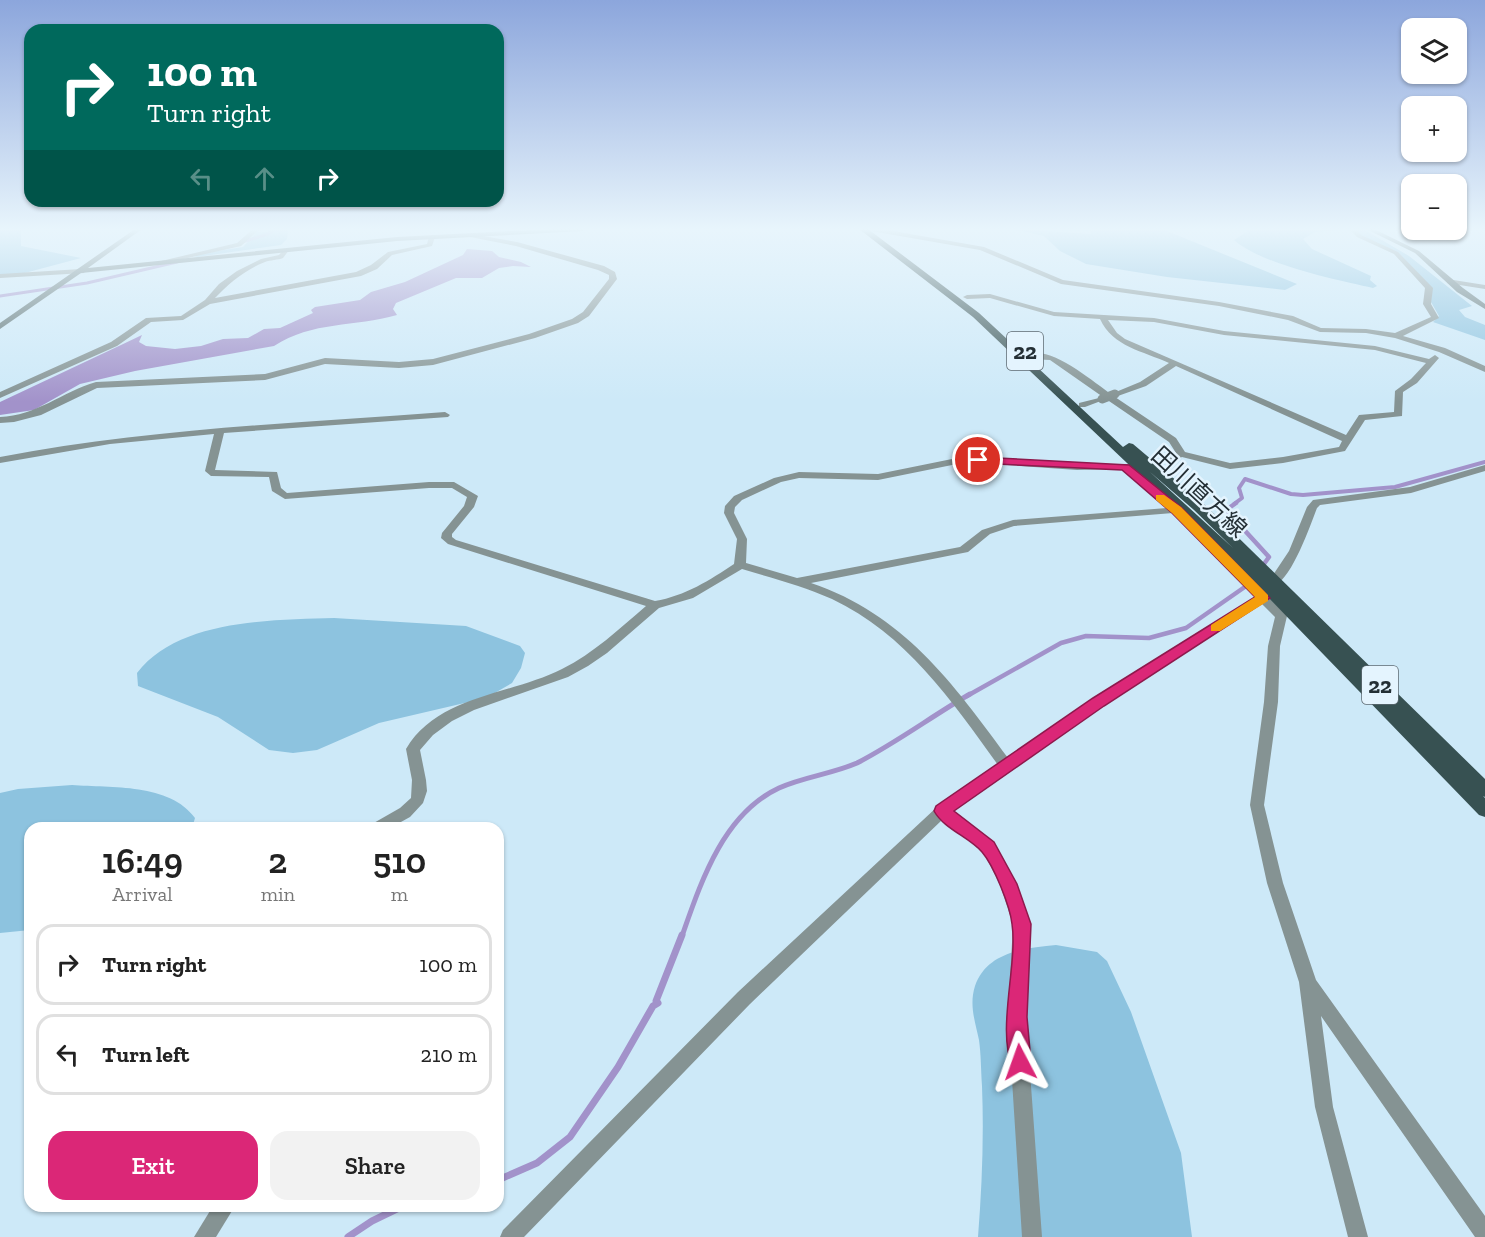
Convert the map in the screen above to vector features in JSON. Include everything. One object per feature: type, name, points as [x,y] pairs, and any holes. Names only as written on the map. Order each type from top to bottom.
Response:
[{"type":"main road","name":"田川直方線","points":[[943,287],[976,315],[1267,588],[1485,810]]},
{"type":"main road","name":"田川直方線","points":[[953,287],[1082,405],[1199,507],[1485,790]]},
{"type":"street","points":[[0,327],[58,287]]},
{"type":"street","points":[[0,395],[114,344],[148,320],[183,318],[208,302],[221,287]]},
{"type":"street","points":[[208,302],[290,287]]},
{"type":"street","points":[[0,420],[15,421],[36,416],[77,392],[96,385],[265,377],[325,361],[399,365],[433,362],[532,336],[575,321],[586,314],[607,287]]},
{"type":"street","points":[[1109,287],[1248,309],[1290,318],[1320,330],[1366,331],[1396,336],[1442,351],[1485,369]]},
{"type":"street","points":[[1396,336],[1435,318],[1427,304],[1427,287]]},
{"type":"street","points":[[1458,287],[1485,307]]},
{"type":"street","points":[[967,297],[990,296],[1054,314],[1154,320],[1209,331],[1375,348],[1431,362]]},
{"type":"street","points":[[1103,317],[1114,338],[1346,439]]},
{"type":"street","points":[[1167,461],[1181,454],[1230,466],[1283,460],[1342,449],[1346,439],[1362,417],[1399,414],[1400,391],[1414,381],[1442,351]]},
{"type":"street","points":[[1030,356],[1052,358],[1173,440],[1181,454]]},
{"type":"street","points":[[1082,405],[1143,384],[1174,364]]},
{"type":"street","points":[[0,460],[54,448],[220,430],[445,415]]},
{"type":"street","points":[[220,430],[210,471],[214,474],[273,474],[276,489],[285,496],[429,485],[454,486],[472,496],[469,507],[447,533],[446,538],[452,542],[655,605],[667,603],[705,586],[740,565],[849,602],[893,632],[931,665],[1007,767]]},
{"type":"street","points":[[740,565],[742,539],[729,513],[730,506],[738,498],[799,475],[878,477],[952,462],[978,460],[1128,467],[1176,510],[1281,616],[1274,645],[1271,702],[1257,805],[1275,883],[1308,982],[1324,1107],[1358,1237]]},
{"type":"street","points":[[1275,581],[1295,551],[1312,507],[1317,502],[1411,490],[1485,468]]},
{"type":"street","points":[[795,582],[964,550],[986,532],[1013,523],[1176,510]]},
{"type":"street","points":[[510,1237],[744,998],[942,811],[1099,702],[1263,598]]},
{"type":"street","points":[[389,822],[408,812],[419,801],[422,787],[413,749],[433,725],[583,664],[655,605]]},
{"type":"street","points":[[942,811],[988,847],[1008,884],[1022,924],[1017,1017],[1032,1237]]},
{"type":"street","points":[[1308,982],[1485,1233]]},
{"type":"street","points":[[204,1237],[221,1212]]},
{"type":"shaded area","points":[[389,287],[435,287],[396,303],[393,309],[397,315],[303,332],[274,346],[135,371],[80,384],[34,410],[0,415],[0,402],[142,335],[139,342],[146,346],[175,349],[201,346],[223,339],[248,338],[264,329],[280,328],[313,313],[311,310],[315,307],[360,300],[371,292]]},
{"type":"shaded area","points":[[1255,287],[1292,287],[1285,290]]},
{"type":"shaded area","points":[[1448,287],[1472,306],[1459,310],[1465,317],[1485,325],[1485,340],[1433,322],[1439,316],[1431,302],[1432,288]]},
{"type":"shaded area","points":[[334,618],[466,626],[520,646],[525,653],[521,668],[512,683],[486,698],[379,723],[317,750],[293,753],[269,750],[218,717],[138,686],[137,673],[155,655],[176,642],[201,632],[255,622]]},
{"type":"shaded area","points":[[72,785],[139,790],[171,798],[195,818],[194,822],[24,822],[24,931],[0,933],[0,793],[18,789]]},
{"type":"shaded area","points":[[1056,945],[1097,952],[1107,961],[1131,1012],[1181,1153],[1192,1237],[978,1237],[983,1105],[980,1045],[974,1020],[973,993],[981,974],[998,958],[1020,950]]},
{"type":"waterway","points":[[0,296],[62,287]]},
{"type":"waterway","points":[[1234,504],[1242,498],[1239,488],[1245,479],[1291,494],[1303,495],[1395,487],[1485,462]]},
{"type":"waterway","points":[[1236,503],[1226,510],[1269,557],[1261,568]]},
{"type":"waterway","points":[[967,696],[1061,643],[1086,636],[1149,638],[1186,628],[1249,584]]},
{"type":"waterway","points":[[682,936],[706,872],[729,832],[743,814],[779,788],[857,763],[970,694]]},
{"type":"waterway","points":[[504,1177],[537,1163],[570,1137],[618,1067],[653,1006],[658,1003],[656,1001],[682,935]]},
{"type":"waterway","points":[[348,1237],[391,1212]]},
{"type":"slow traffic","points":[[1160,498],[1176,510],[1263,598],[1216,628]]},
{"type":"route","points":[[978,460],[1125,467],[1176,510],[1263,598],[1099,702],[942,811],[988,847],[1008,884],[1022,924],[1017,1017],[1020,1062]]}]
